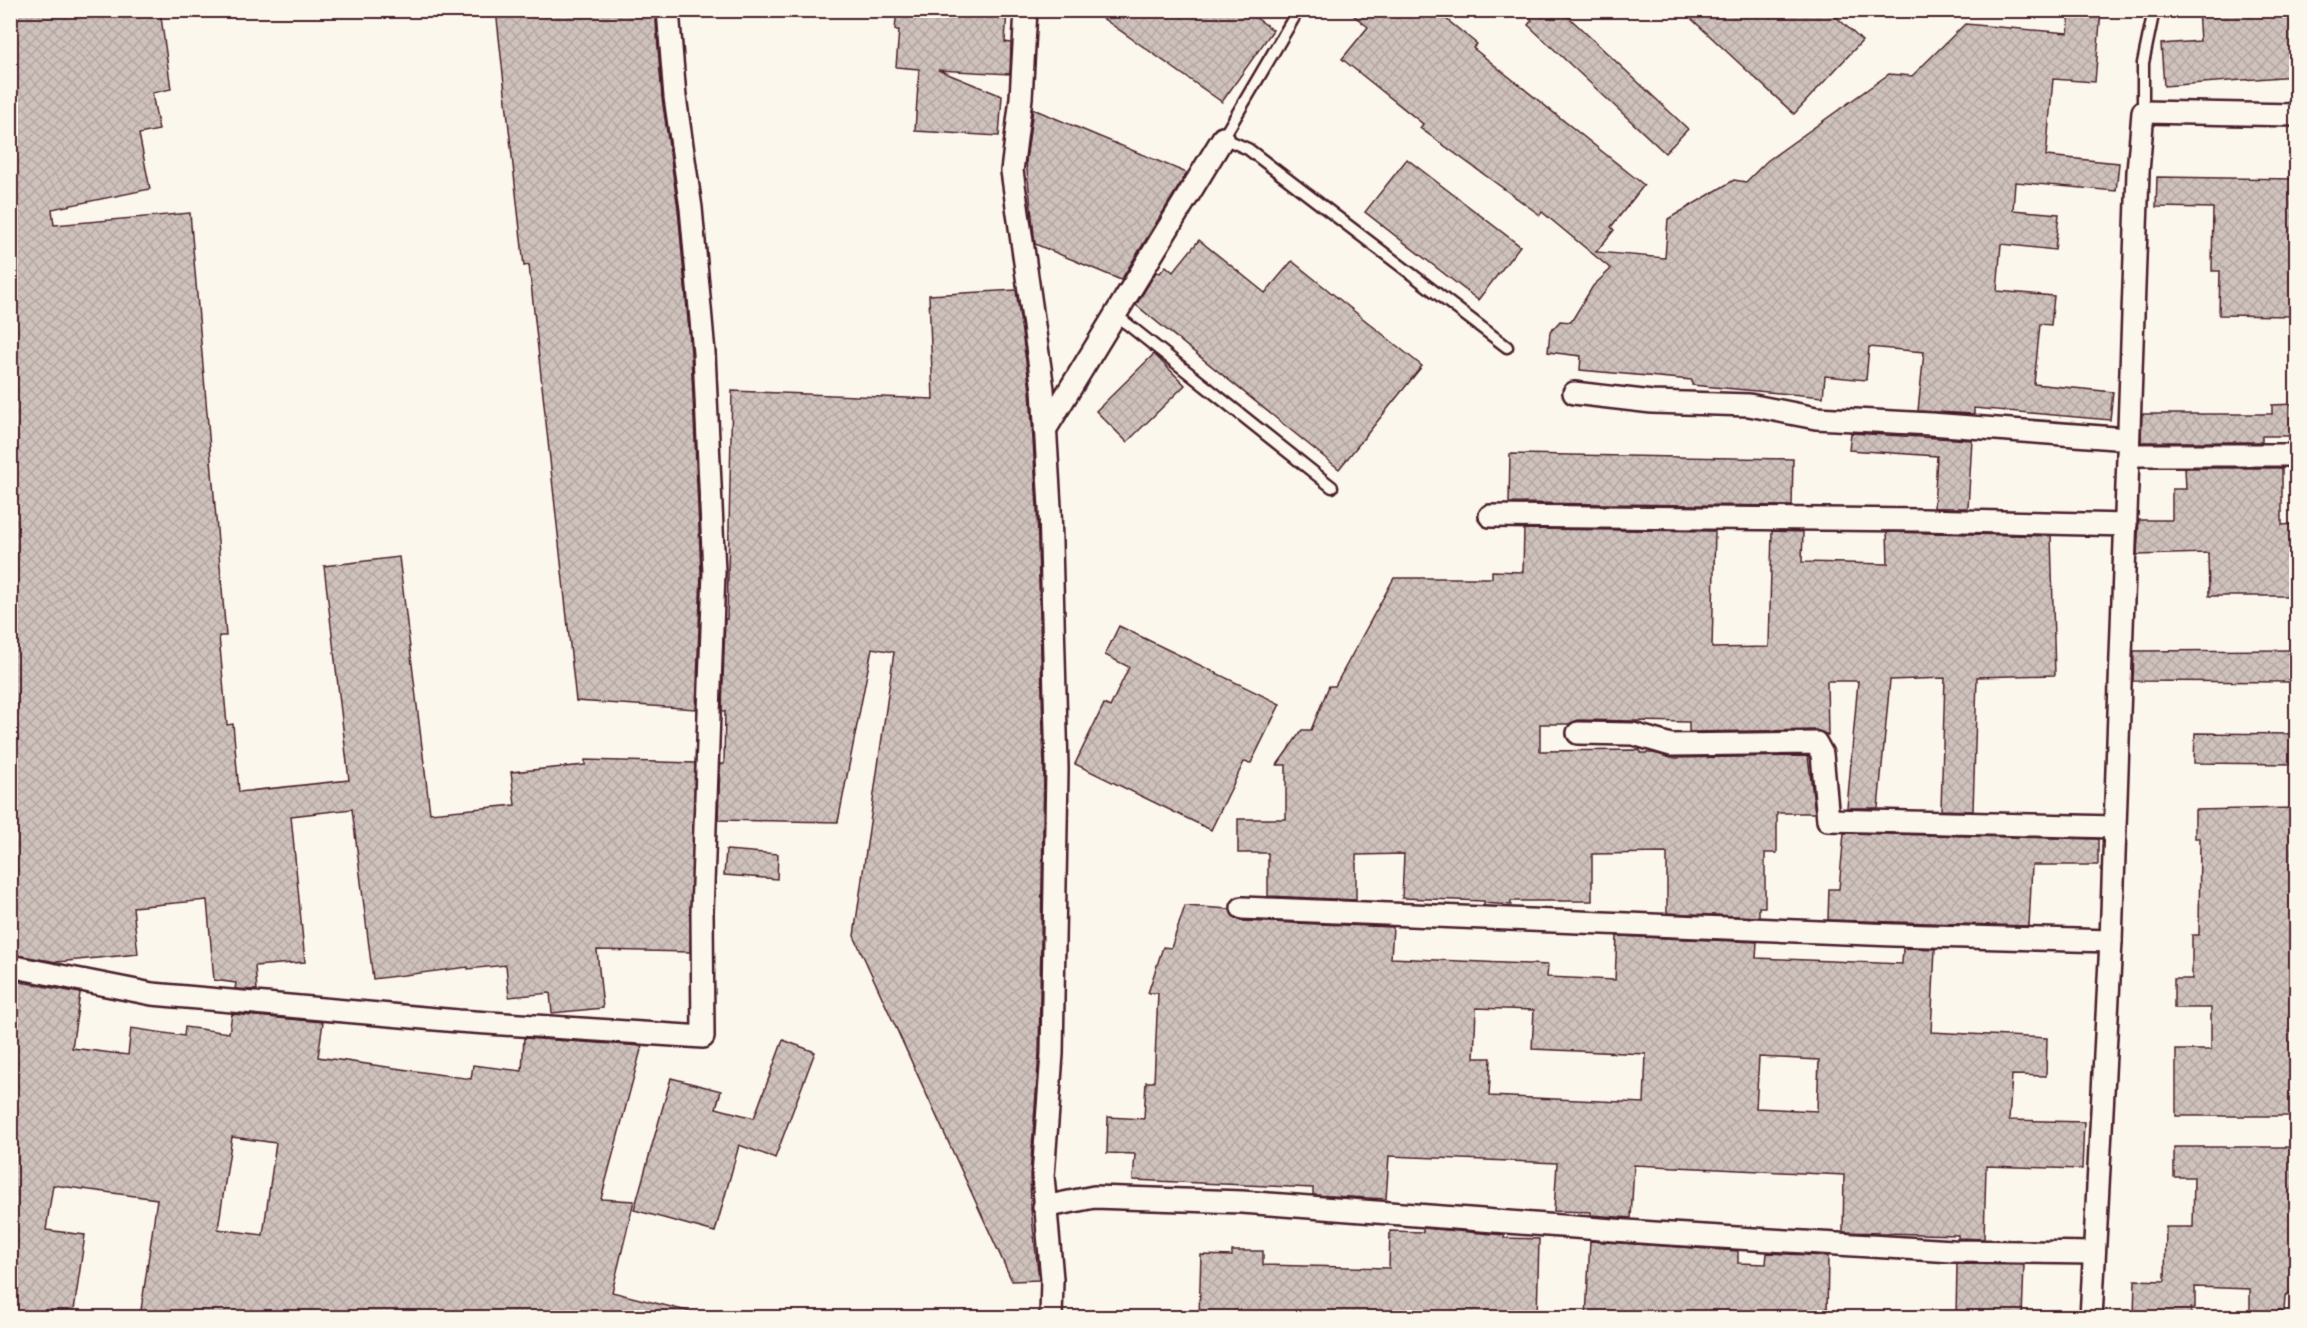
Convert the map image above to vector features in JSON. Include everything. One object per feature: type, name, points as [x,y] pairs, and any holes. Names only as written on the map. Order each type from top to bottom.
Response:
[{"type":"street","points":[[10,966],[152,994],[458,1021],[703,1037],[702,912],[714,572],[704,353],[691,208],[675,97],[668,10]]},
{"type":"street","points":[[1026,10],[1021,98],[1012,171],[1043,389],[1050,519],[1057,769],[1052,1054],[1043,1176],[1052,1279],[1052,1317]]},
{"type":"street","points":[[2091,1317],[2111,941],[2138,172],[2143,112],[2296,115]]},
{"type":"street","points":[[1045,430],[1223,138]]},
{"type":"street","points":[[1574,393],[1652,402],[1749,405],[1816,418],[1931,424],[2128,447],[2296,455]]},
{"type":"street","points":[[1490,516],[1923,520],[2126,525]]},
{"type":"street","points":[[1578,733],[1633,734],[1671,745],[1816,743],[1822,754],[1828,820],[2114,827]]},
{"type":"street","points":[[1242,908],[1894,935],[2111,941]]},
{"type":"street","points":[[1044,1207],[1094,1197],[1242,1202],[1631,1231],[1906,1248],[2093,1253]]},
{"type":"lane","points":[[2143,112],[2143,63],[2154,10]]},
{"type":"lane","points":[[1296,14],[1223,138],[1248,148],[1507,347]]},
{"type":"lane","points":[[1116,315],[1332,487]]},
{"type":"building","points":[[10,10],[160,10],[171,89],[152,93],[159,130],[139,134],[150,189],[52,209],[54,225],[190,213],[226,636],[219,636],[227,725],[233,724],[239,792],[349,780],[324,566],[399,557],[430,813],[515,805],[511,772],[585,765],[585,760],[695,763],[690,952],[597,950],[603,1008],[552,1013],[550,993],[509,997],[506,965],[468,969],[468,967],[373,979],[352,809],[291,816],[305,962],[255,966],[257,990],[235,989],[236,983],[214,980],[207,900],[133,907],[138,954],[57,962],[10,954],[10,604],[14,603],[10,573]]},
{"type":"building","points":[[496,10],[655,10],[662,98],[678,209],[691,354],[701,572],[696,709],[576,701],[529,265],[524,266]]},
{"type":"building","points":[[897,10],[1007,10],[1005,42],[1011,43],[1010,74],[938,70],[1002,96],[999,136],[915,131],[919,69],[896,67],[899,30],[895,30]]},
{"type":"building","points":[[1091,10],[1245,10],[1273,30],[1222,102]]},
{"type":"building","points":[[1347,10],[1435,10],[1477,44],[1473,48],[1644,185],[1611,227],[1614,230],[1596,252],[1665,258],[1668,219],[1734,180],[1746,182],[1767,161],[1889,74],[1912,76],[1965,24],[2068,33],[2070,10],[2101,10],[2095,82],[2053,79],[2046,156],[2119,163],[2116,191],[2015,182],[2013,210],[2059,214],[2055,250],[2001,244],[1997,291],[2054,296],[2051,325],[2040,324],[2034,384],[2113,392],[2110,420],[1974,408],[1974,414],[1918,411],[1924,352],[1869,347],[1866,380],[1825,376],[1823,397],[1692,385],[1692,380],[1580,370],[1581,356],[1548,352],[1550,332],[1560,321],[1571,322],[1593,286],[1611,269],[1542,212],[1540,215],[1420,128],[1423,124],[1342,59],[1368,27]]},
{"type":"building","points":[[1522,10],[1561,10],[1688,129],[1665,153],[1528,25],[1532,20]]},
{"type":"building","points":[[1682,10],[1829,10],[1862,41],[1794,114]]},
{"type":"building","points":[[2198,10],[2296,10],[2296,76],[2164,86],[2161,44],[2200,41]]},
{"type":"building","points":[[1033,109],[1187,173],[1121,280],[1035,244],[1026,161]]},
{"type":"building","points":[[1407,159],[1520,246],[1478,300],[1365,212]]},
{"type":"building","points":[[2157,177],[2296,179],[2296,316],[2219,315],[2220,271],[2212,271],[2213,208],[2156,207]]},
{"type":"building","points":[[1199,240],[1265,293],[1292,261],[1422,366],[1339,469],[1136,305],[1156,272],[1160,273],[1166,266],[1173,272]]},
{"type":"building","points":[[1016,290],[1030,390],[1037,508],[1044,769],[1039,1053],[1030,1175],[1031,1209],[1039,1280],[1012,1281],[854,936],[894,652],[872,648],[838,822],[718,820],[720,764],[724,764],[725,711],[722,711],[725,619],[727,619],[732,391],[933,399],[929,295]]},
{"type":"building","points":[[1154,354],[1185,385],[1127,442],[1096,411]]},
{"type":"building","points":[[2296,404],[2296,436],[2262,436],[2262,442],[2141,442],[2142,414],[2272,414],[2272,405]]},
{"type":"building","points":[[1851,433],[1972,440],[1968,508],[1934,508],[1937,456],[1849,450]]},
{"type":"building","points":[[1510,454],[1793,459],[1792,506],[1509,503]]},
{"type":"building","points":[[2185,468],[2282,468],[2282,525],[2296,524],[2296,596],[2209,596],[2208,553],[2137,555],[2139,520],[2172,520],[2172,489],[2186,489]]},
{"type":"building","points":[[1524,529],[1715,531],[1712,648],[1769,647],[1772,531],[1803,532],[1802,562],[1888,564],[1887,532],[2051,536],[2055,675],[1977,677],[1973,811],[1941,810],[1945,678],[1890,680],[1878,808],[1847,808],[1858,681],[1827,681],[1828,735],[1816,730],[1689,732],[1689,722],[1578,720],[1570,724],[1540,724],[1540,751],[1640,750],[1640,753],[1654,753],[1671,758],[1808,756],[1815,813],[1777,813],[1777,853],[1765,853],[1765,907],[1759,907],[1759,917],[1667,913],[1667,853],[1592,854],[1592,901],[1511,901],[1511,905],[1484,903],[1484,901],[1402,898],[1404,854],[1356,855],[1356,900],[1268,896],[1268,853],[1238,853],[1238,819],[1286,819],[1286,765],[1277,765],[1302,730],[1311,730],[1329,686],[1335,686],[1394,578],[1492,578],[1492,571],[1523,572]]},
{"type":"building","points":[[1119,626],[1280,704],[1251,763],[1244,762],[1211,830],[1075,764],[1104,704],[1110,707],[1129,667],[1105,655]]},
{"type":"building","points":[[2296,650],[2296,682],[2133,681],[2134,651]]},
{"type":"building","points":[[2195,733],[2296,734],[2296,764],[2194,763]]},
{"type":"building","points":[[2296,808],[2296,1116],[2176,1116],[2176,1050],[2211,1050],[2211,1008],[2174,1008],[2174,979],[2192,979],[2192,935],[2199,935],[2200,838],[2195,838],[2195,810]]},
{"type":"building","points":[[1844,833],[2098,839],[2098,865],[2032,865],[2029,926],[1828,920],[1829,889],[1839,889]]},
{"type":"building","points":[[726,850],[778,854],[777,879],[724,875]]},
{"type":"building","points":[[1185,906],[1230,909],[1235,918],[1241,921],[1393,927],[1391,958],[1548,965],[1547,977],[1615,980],[1617,936],[1757,942],[1756,958],[1902,964],[1903,948],[1935,949],[1931,1032],[2047,1038],[2046,1076],[2012,1075],[2009,1120],[2084,1122],[2082,1169],[1986,1166],[1984,1239],[1958,1238],[1958,1235],[1843,1232],[1844,1175],[1634,1165],[1631,1218],[1591,1215],[1591,1212],[1554,1211],[1557,1163],[1389,1156],[1386,1199],[1313,1195],[1313,1188],[1133,1180],[1135,1154],[1107,1153],[1108,1117],[1144,1119],[1146,1082],[1154,1082],[1158,993],[1148,993],[1163,947],[1171,948]],"holes":[[[1476,1008],[1534,1010],[1532,1049],[1646,1054],[1644,1103],[1489,1096],[1491,1058],[1474,1058]],[[1759,1057],[1819,1060],[1817,1111],[1756,1108]]]},
{"type":"building","points":[[10,980],[80,993],[72,1048],[128,1055],[131,1028],[184,1036],[185,1027],[229,1033],[232,1014],[323,1022],[318,1057],[471,1079],[473,1065],[522,1071],[524,1038],[642,1046],[601,1199],[634,1201],[612,1292],[691,1312],[690,1317],[508,1317],[495,1314],[494,1317],[140,1317],[157,1199],[53,1185],[46,1230],[85,1235],[73,1317],[10,1317]],"holes":[[[232,1137],[276,1143],[263,1235],[218,1229]]]},
{"type":"building","points":[[783,1040],[815,1052],[775,1158],[739,1145],[715,1232],[634,1210],[671,1078],[721,1091],[716,1108],[754,1118]]},
{"type":"building","points":[[2174,1147],[2296,1147],[2296,1288],[2285,1296],[2284,1311],[2278,1310],[2278,1317],[2250,1317],[2250,1289],[2195,1287],[2195,1308],[2191,1308],[2191,1317],[2134,1317],[2135,1280],[2165,1281],[2166,1227],[2193,1227],[2194,1177],[2174,1177]]},
{"type":"building","points":[[1423,1228],[1504,1235],[1504,1238],[1539,1239],[1537,1317],[1199,1317],[1201,1255],[1232,1256],[1232,1251],[1263,1251],[1263,1265],[1389,1268],[1390,1231],[1423,1232]]},
{"type":"building","points":[[1590,1241],[1738,1251],[1738,1263],[1766,1264],[1767,1253],[1828,1256],[1827,1317],[1586,1317]]},
{"type":"building","points":[[1957,1264],[2024,1265],[2022,1317],[1956,1317]]}]
